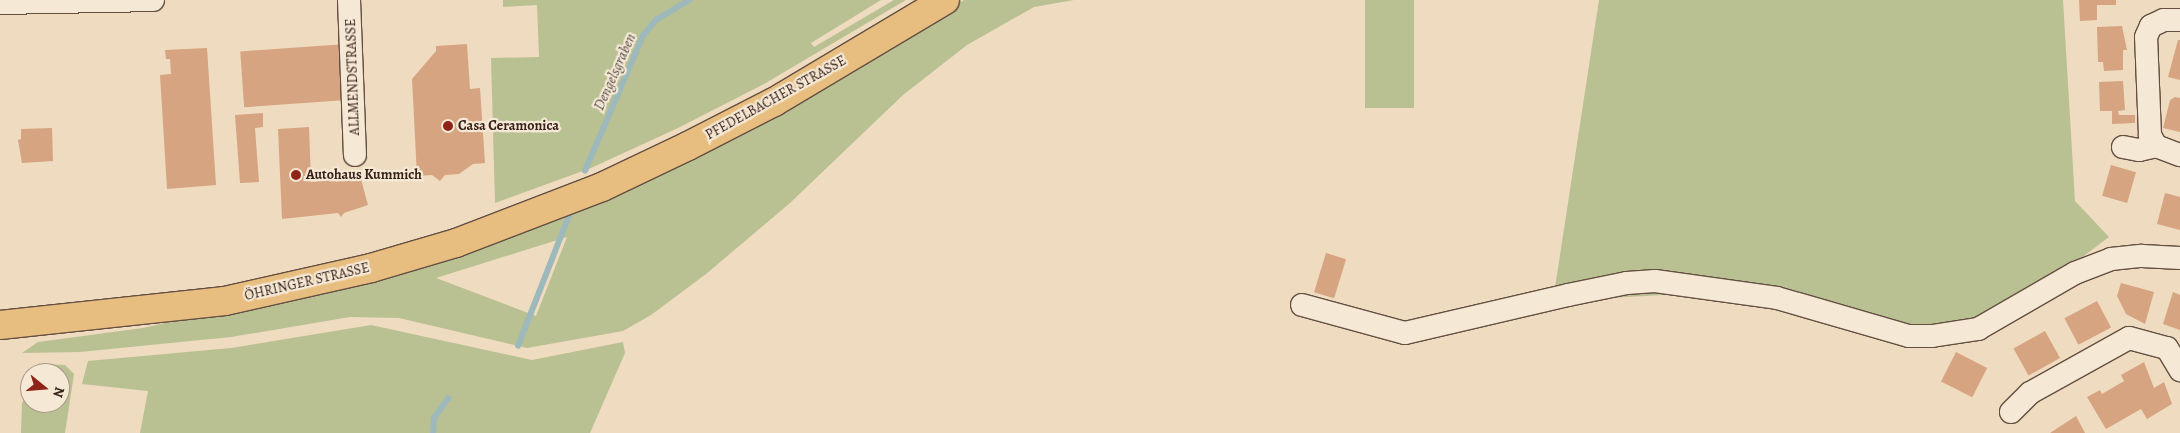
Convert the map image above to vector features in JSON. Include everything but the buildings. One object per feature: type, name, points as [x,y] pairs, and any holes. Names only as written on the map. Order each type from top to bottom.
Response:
[{"type":"main road","name":"PFEDELBACHER STRASSE","points":[[602,187],[774,102],[945,0]]},
{"type":"main road","name":"ÖHRINGER STRASSE","points":[[0,325],[225,301],[282,289],[456,242],[602,187]]},
{"type":"street","points":[[0,2],[153,0]]},
{"type":"street","name":"ALLMENDSTRASSE","points":[[350,0],[356,155]]},
{"type":"street","points":[[2156,146],[2150,135],[2146,37],[2151,26],[2164,20],[2180,20]]},
{"type":"street","points":[[2124,147],[2139,150],[2156,146],[2180,155]]},
{"type":"street","points":[[1302,305],[1405,333],[1568,295],[1627,283],[1655,281],[1723,288],[1777,298],[1909,336],[1932,336],[1978,329],[2075,273],[2103,262],[2142,256],[2180,258]]},
{"type":"street","points":[[2011,412],[2030,393],[2129,338],[2167,348],[2180,370]]},
{"type":"green space","points":[[503,0],[881,0],[811,43],[814,47],[894,0],[906,0],[764,84],[678,128],[591,168],[495,203],[491,58],[539,57],[537,5],[503,7]]},
{"type":"green space","points":[[964,0],[1074,0],[1034,7],[967,45],[903,95],[790,203],[706,274],[651,315],[623,331],[527,348],[399,318],[350,317],[231,337],[80,352],[22,353],[38,342],[143,328],[408,268],[943,13]],"holes":[[[567,237],[536,316],[436,278]]]},
{"type":"green space","points":[[1365,0],[1414,0],[1414,108],[1365,108]]},
{"type":"green space","points":[[1599,0],[2063,0],[2075,201],[2109,237],[2032,295],[1985,320],[1919,328],[1835,320],[1701,293],[1553,301]]},
{"type":"green space","points":[[371,325],[532,360],[623,342],[625,353],[590,433],[140,433],[148,391],[82,384],[88,361],[231,348]]},
{"type":"green space","points":[[70,370],[74,374],[70,400]]},
{"type":"green space","points":[[22,413],[68,413],[65,433],[21,433]]},
{"type":"waterway","name":"Dengelsgraben","points":[[585,171],[643,36],[656,20],[689,0]]},
{"type":"waterway","name":"Dengelsgraben","points":[[518,346],[570,213]]},
{"type":"waterway","name":"Dengelsgraben","points":[[433,433],[434,418],[448,399]]},
{"type":"place","name":"Casa Ceramonica","points":[[448,126]]},
{"type":"place","name":"Autohaus Kummich","points":[[296,175]]}]
